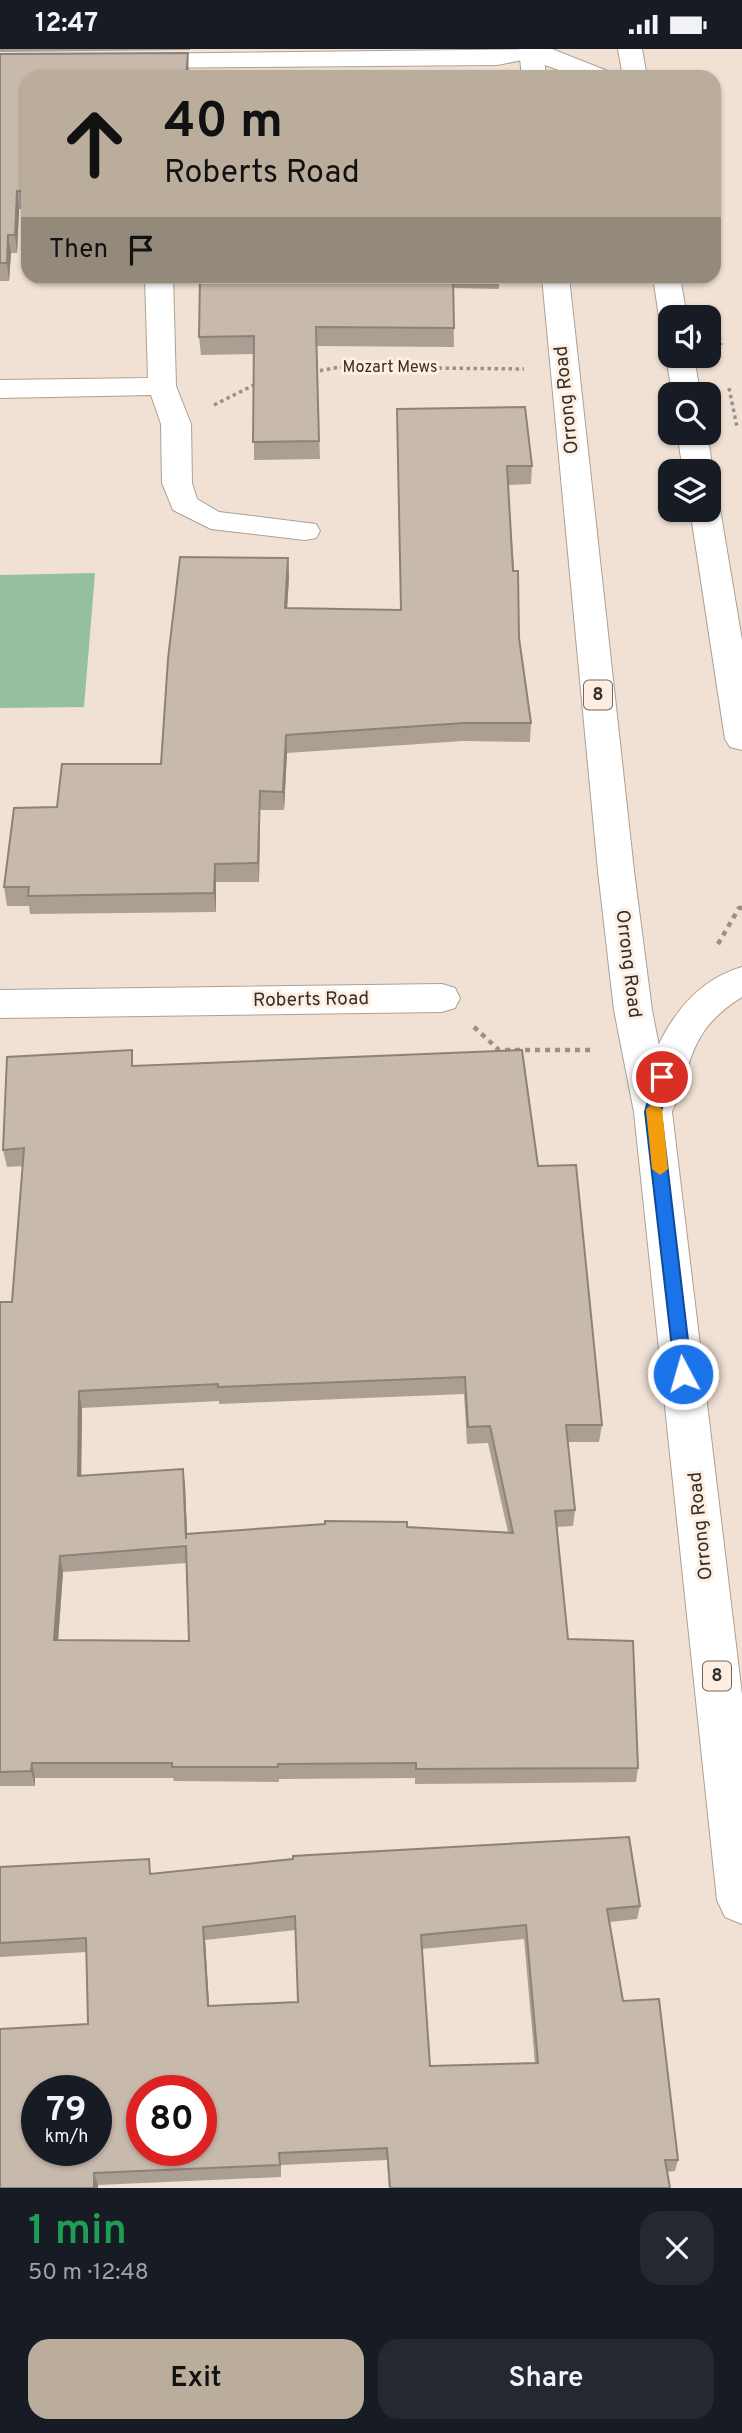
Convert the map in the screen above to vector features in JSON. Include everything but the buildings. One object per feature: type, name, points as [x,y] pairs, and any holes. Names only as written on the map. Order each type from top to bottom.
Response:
[{"type":"main road","points":[[630,49],[634,70]]},
{"type":"main road","points":[[532,50],[533,70]]},
{"type":"main road","points":[[119,61],[497,58],[532,50],[583,70]]},
{"type":"main road","points":[[159,284],[162,386],[176,424],[177,483],[184,504],[211,520],[304,531]]},
{"type":"main road","name":"Orrong Road","points":[[556,284],[632,1010],[653,1112],[742,1900]]},
{"type":"main road","points":[[668,284],[671,305]]},
{"type":"main road","points":[[0,389],[162,386]]},
{"type":"main road","points":[[707,522],[742,739]]},
{"type":"main road","points":[[653,1112],[672,1047],[690,1022],[719,993],[742,980]]},
{"type":"main road","name":"Roberts Road","points":[[0,1004],[442,998]]},
{"type":"path","name":"Mozart Mews","points":[[301,374],[340,367],[531,369]]},
{"type":"path","points":[[176,424],[261,382]]},
{"type":"path","points":[[442,998],[499,1050],[602,1050]]},
{"type":"green space","points":[[95,573],[84,707],[0,708],[0,575]]},
{"type":"slow traffic","points":[[654,1109],[660,1169]]},
{"type":"route","points":[[662,1077],[653,1112],[683,1374]]}]
